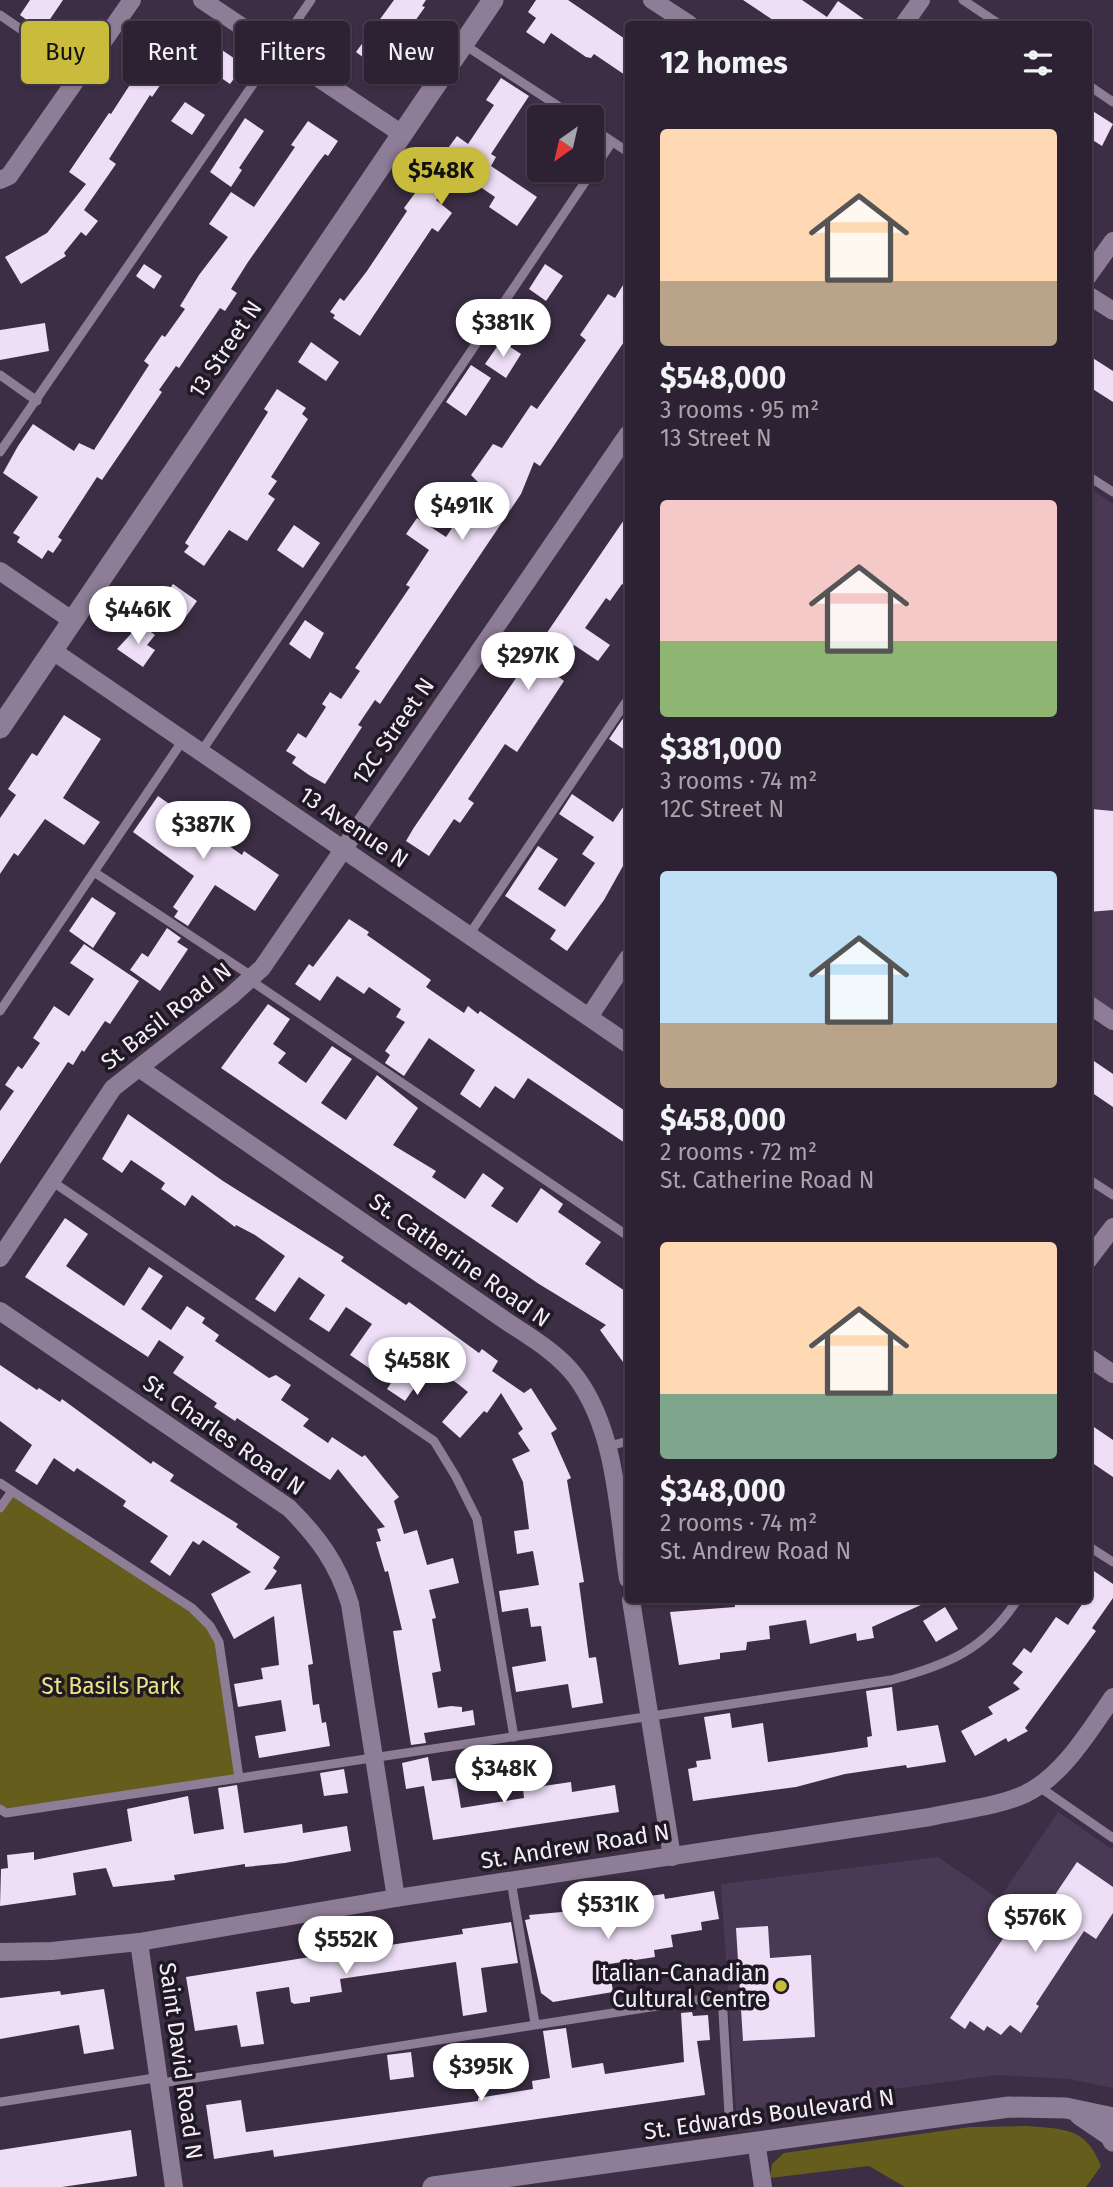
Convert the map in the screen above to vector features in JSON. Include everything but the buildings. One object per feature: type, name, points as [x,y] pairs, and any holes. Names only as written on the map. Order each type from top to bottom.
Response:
[{"type":"street","points":[[109,33],[132,0]]},
{"type":"street","points":[[202,0],[235,23]]},
{"type":"street","name":"13 Street N","points":[[0,728],[493,0]]},
{"type":"street","points":[[652,0],[684,21]]},
{"type":"street","points":[[906,21],[921,0]]},
{"type":"street","points":[[0,180],[9,176],[73,84]]},
{"type":"street","points":[[326,84],[402,134]]},
{"type":"street","points":[[1092,270],[1113,241]]},
{"type":"street","points":[[1092,298],[1113,311]]},
{"type":"street","name":"12C Street N","points":[[342,849],[625,438]]},
{"type":"street","points":[[0,571],[73,621]]},
{"type":"street","name":"13 Avenue N","points":[[52,651],[625,1042]]},
{"type":"street","name":"St Basil Road N","points":[[0,1258],[113,1088],[251,979],[342,849]]},
{"type":"street","points":[[589,1017],[625,963]]},
{"type":"street","points":[[1092,1007],[1113,1021]]},
{"type":"street","name":"St. Catherine Road N","points":[[139,1068],[557,1358],[575,1376],[599,1420],[625,1561]]},
{"type":"street","points":[[1092,1255],[1113,1227]]},
{"type":"street","name":"St. Charles Road N","points":[[0,1311],[262,1489],[308,1527],[327,1549],[342,1576],[350,1604],[396,1898]]},
{"type":"street","points":[[1092,1360],[1113,1374]]},
{"type":"street","points":[[631,1603],[672,1857]]},
{"type":"street","name":"St. Andrew Road N","points":[[0,1952],[52,1951],[139,1942],[396,1898],[930,1816],[1007,1800],[1038,1786],[1065,1761],[1113,1697]]},
{"type":"street","name":"Saint David Road N","points":[[139,1942],[161,2080],[174,2187]]},
{"type":"street","name":"St. Edwards Boulevard N","points":[[433,2187],[1009,2107],[1066,2108],[1113,2118]]},
{"type":"street","points":[[1066,2108],[1091,2121],[1113,2141]]},
{"type":"street","points":[[756,2141],[762,2187]]},
{"type":"lane","points":[[297,21],[311,0]]},
{"type":"lane","points":[[963,0],[994,21]]},
{"type":"lane","points":[[0,15],[21,29]]},
{"type":"lane","points":[[463,44],[557,105]]},
{"type":"lane","points":[[0,452],[253,84]]},
{"type":"lane","points":[[1092,88],[1113,102]]},
{"type":"lane","points":[[604,136],[625,150]]},
{"type":"lane","points":[[201,752],[612,142]]},
{"type":"lane","points":[[0,375],[37,401]]},
{"type":"lane","points":[[1092,479],[1113,492]]},
{"type":"lane","points":[[469,935],[625,703]]},
{"type":"lane","points":[[0,1011],[183,740]]},
{"type":"lane","points":[[94,872],[625,1234]]},
{"type":"lane","points":[[50,1180],[434,1441],[456,1476],[477,1519],[514,1737]]},
{"type":"lane","points":[[1092,1182],[1113,1195]]},
{"type":"lane","points":[[606,1447],[625,1442]]},
{"type":"lane","points":[[0,1483],[192,1608],[210,1626],[219,1642],[239,1777]]},
{"type":"lane","points":[[0,1508],[12,1491]]},
{"type":"lane","points":[[1092,1549],[1113,1562]]},
{"type":"lane","points":[[0,1809],[6,1813],[891,1681],[930,1670],[977,1646],[992,1634],[1015,1603]]},
{"type":"lane","points":[[1038,1786],[1113,1838]]},
{"type":"lane","points":[[511,1881],[535,2023]]},
{"type":"lane","points":[[0,2102],[722,1996],[729,2114]]},
{"type":"shaded area","points":[[1092,490],[1113,504],[1113,1021],[1092,1007]]},
{"type":"shaded area","points":[[1058,1812],[1113,1850],[1113,2088],[1069,2079],[996,2075],[736,2111],[721,1884],[938,1857],[999,1899]]},
{"type":"green space","name":"St Basils Park","points":[[12,1491],[192,1608],[216,1635],[239,1778],[0,1809],[0,1508]]},
{"type":"green space","points":[[1026,2126],[1072,2132],[1088,2144],[1101,2166],[1086,2187],[905,2187],[869,2166],[770,2178],[772,2164],[784,2153],[970,2127]]},
{"type":"place","name":"Italian-Canadian Cultural Centre","points":[[781,1986]]}]
